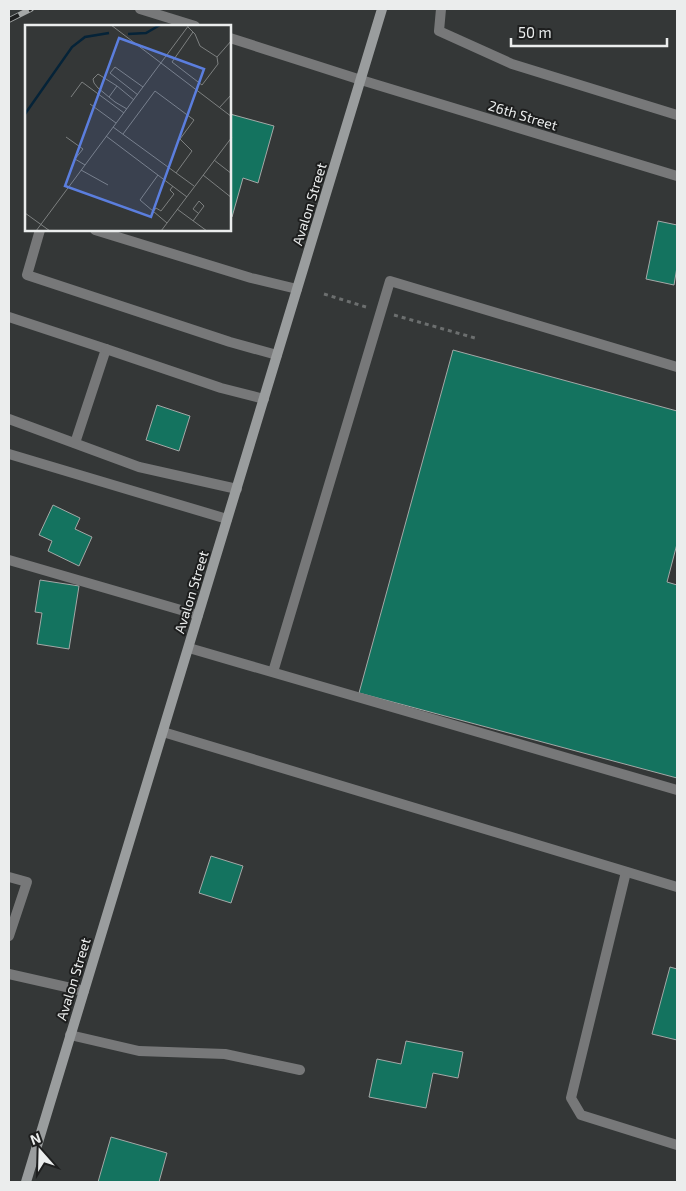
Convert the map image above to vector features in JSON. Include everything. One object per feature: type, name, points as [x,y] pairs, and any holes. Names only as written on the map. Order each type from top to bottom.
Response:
[{"type":"street","points":[[140,9],[192,25]]},
{"type":"street","name":"Avalon Street","points":[[26,1182],[382,9]]},
{"type":"street","points":[[441,9],[439,31],[512,64],[677,115]]},
{"type":"street","name":"26th Street","points":[[231,38],[677,176]]},
{"type":"street","points":[[40,231],[27,275],[230,342],[277,355]]},
{"type":"street","points":[[98,231],[251,278],[297,289]]},
{"type":"street","points":[[273,672],[390,281],[677,367]]},
{"type":"street","points":[[9,317],[221,388],[264,399]]},
{"type":"street","points":[[75,443],[106,349]]},
{"type":"street","points":[[9,419],[139,467],[237,489]]},
{"type":"street","points":[[9,454],[227,519]]},
{"type":"street","points":[[9,560],[198,615]]},
{"type":"street","points":[[189,648],[677,790]]},
{"type":"street","points":[[163,732],[677,887]]},
{"type":"street","points":[[626,872],[571,1098],[581,1115],[677,1145]]},
{"type":"street","points":[[9,877],[27,882],[9,936]]},
{"type":"street","points":[[9,974],[84,990]]},
{"type":"street","points":[[70,1035],[138,1051],[225,1054],[300,1070]]},
{"type":"path","points":[[324,294],[475,338]]},
{"type":"building","points":[[231,114],[274,126],[258,183],[243,178],[232,217]]},
{"type":"building","points":[[658,221],[677,225],[677,267],[674,285],[646,279]]},
{"type":"building","points":[[453,350],[677,411],[677,544],[667,582],[677,585],[677,778],[359,693]]},
{"type":"building","points":[[157,405],[190,416],[179,451],[146,440]]},
{"type":"building","points":[[53,505],[80,518],[75,529],[92,537],[79,566],[48,551],[52,541],[39,535]]},
{"type":"building","points":[[40,580],[79,586],[69,649],[37,644],[42,613],[35,612]]},
{"type":"building","points":[[211,856],[243,866],[231,903],[199,893]]},
{"type":"building","points":[[670,967],[677,969],[677,1040],[652,1034]]},
{"type":"building","points":[[406,1041],[463,1052],[458,1078],[433,1073],[426,1108],[369,1097],[377,1059],[401,1064]]},
{"type":"building","points":[[111,1137],[167,1153],[159,1182],[98,1182]]},
{"type":"railway","points":[[9,20],[31,9]]}]
